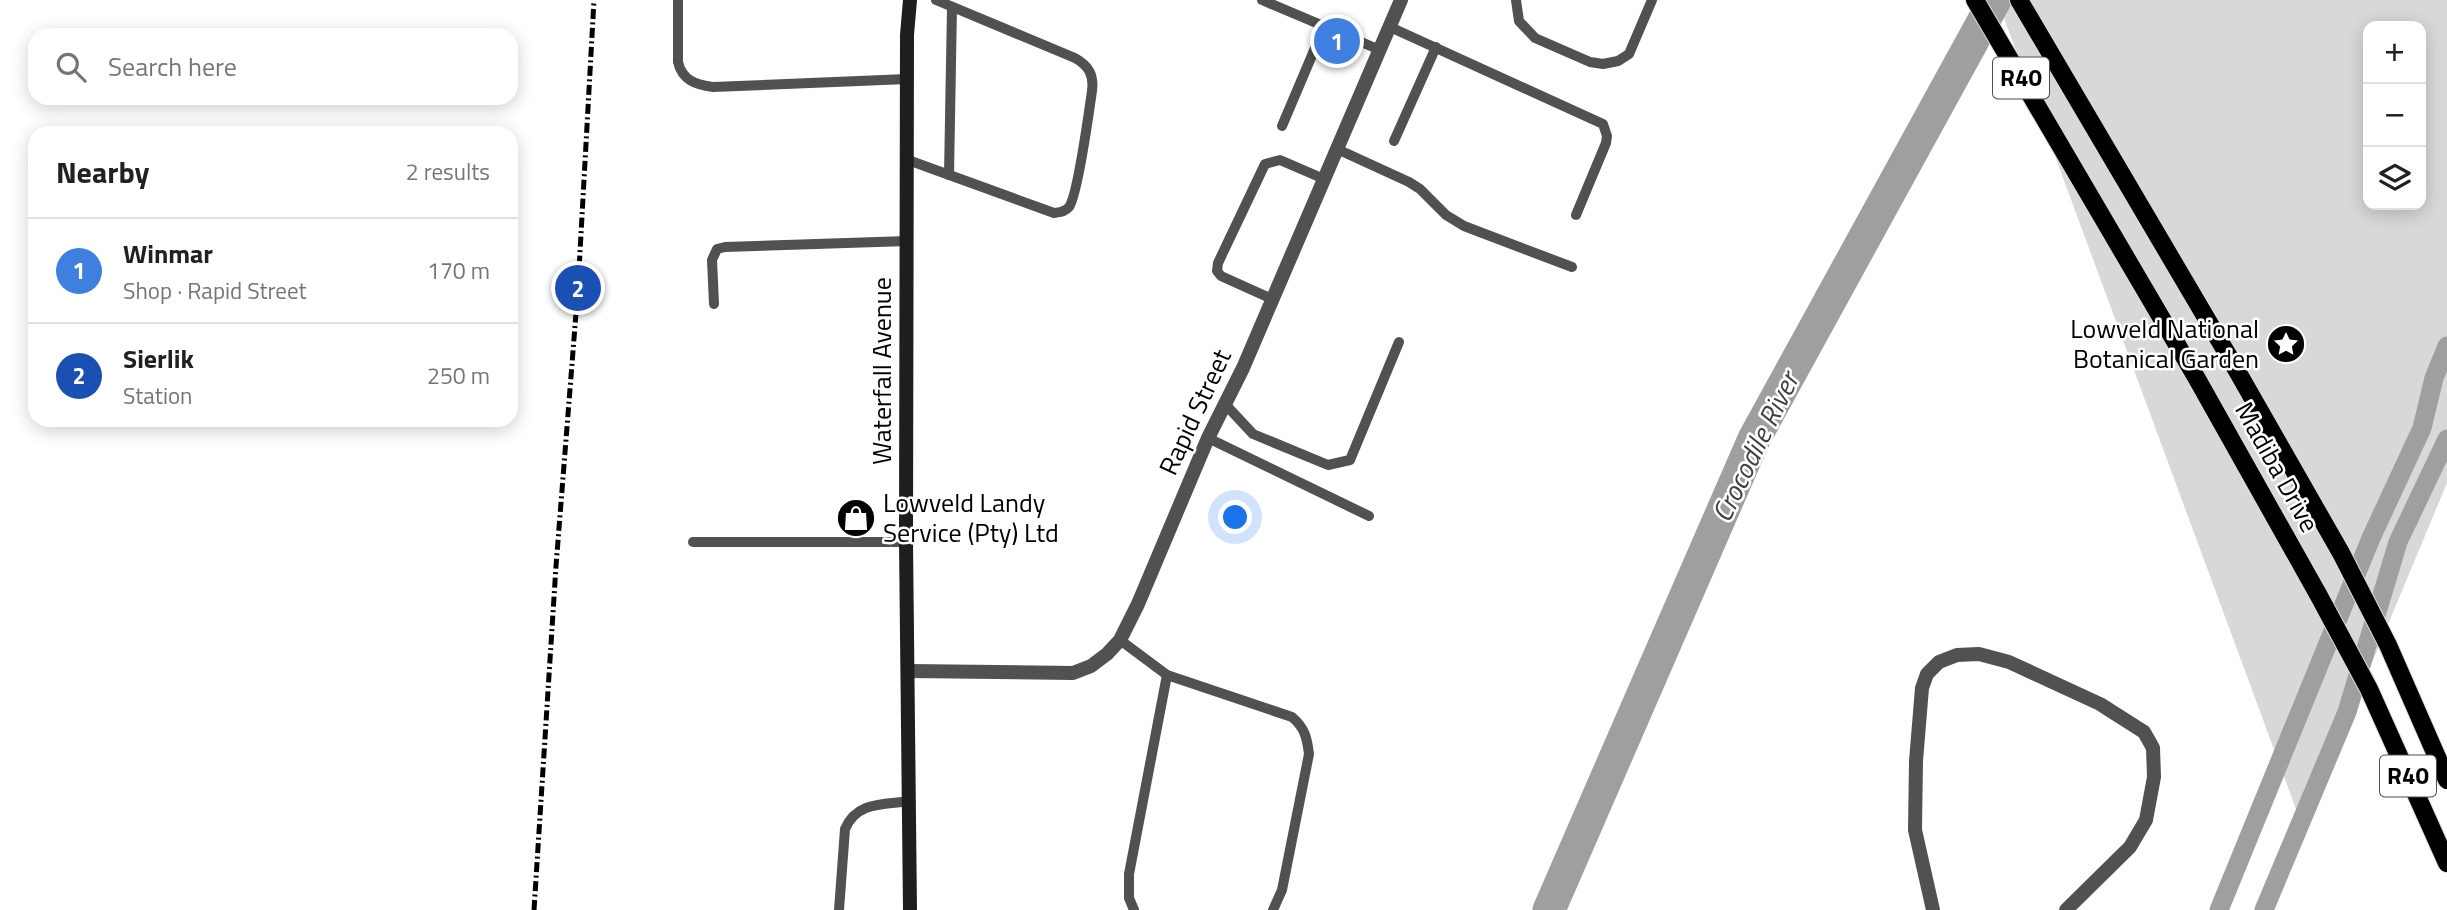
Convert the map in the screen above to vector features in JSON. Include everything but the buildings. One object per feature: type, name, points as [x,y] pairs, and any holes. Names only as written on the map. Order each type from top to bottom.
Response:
[{"type":"main road","name":"Madiba Drive","points":[[1975,0],[2067,155],[2319,596],[2369,689],[2447,863]]},
{"type":"main road","name":"Madiba Drive","points":[[2019,0],[2228,355],[2341,554],[2388,645],[2447,780]]},
{"type":"street","name":"Waterfall Avenue","points":[[911,0],[907,35],[906,542],[911,910]]},
{"type":"street","name":"Rapid Street","points":[[909,671],[1073,673],[1091,666],[1120,640],[1401,0]]},
{"type":"street","points":[[1933,910],[1915,830],[1916,761],[1922,688],[1927,674],[1939,662],[1957,655],[1979,654],[2009,662],[2100,704],[2144,732],[2153,748],[2154,776],[2146,820],[2130,847],[2066,910]]},
{"type":"lane","points":[[678,0],[678,62],[680,71],[695,83],[713,87],[907,79]]},
{"type":"lane","points":[[908,160],[1054,213],[1068,209],[1074,192],[1093,83],[1090,70],[1075,58],[936,0]]},
{"type":"lane","points":[[1262,0],[1380,50]]},
{"type":"lane","points":[[1517,0],[1519,21],[1535,38],[1590,62],[1603,64],[1618,61],[1629,54],[1652,0]]},
{"type":"lane","points":[[949,175],[952,7]]},
{"type":"lane","points":[[1282,126],[1324,27]]},
{"type":"lane","points":[[1390,27],[1603,124],[1606,143],[1576,215]]},
{"type":"lane","points":[[1394,141],[1436,47]]},
{"type":"lane","points":[[1337,149],[1409,182],[1446,215],[1464,226],[1572,267]]},
{"type":"lane","points":[[1272,299],[1221,276],[1217,271],[1218,263],[1265,164],[1280,160],[1324,179]]},
{"type":"lane","points":[[714,304],[712,260],[718,249],[908,241]]},
{"type":"lane","points":[[1225,404],[1253,433],[1328,465],[1350,460],[1399,342]]},
{"type":"lane","points":[[1208,438],[1369,516]]},
{"type":"lane","points":[[693,542],[906,542]]},
{"type":"lane","points":[[1120,640],[1167,675],[1292,717],[1302,726],[1307,737],[1309,754],[1282,890],[1273,910]]},
{"type":"lane","points":[[1133,910],[1129,898],[1129,874],[1167,675]]},
{"type":"lane","points":[[839,910],[845,829],[849,819],[860,808],[910,801]]},
{"type":"shaded area","name":"Lowveld National Botanical Garden","points":[[2011,0],[2447,0],[2447,483],[2303,828],[2004,18]]},
{"type":"waterway","name":"Crocodile River","points":[[1549,910],[1754,439],[1995,0]]},
{"type":"waterway","points":[[2219,910],[2371,538],[2422,428],[2434,378],[2447,346]]},
{"type":"waterway","points":[[2264,910],[2347,712],[2398,542],[2447,439]]},
{"type":"railway","points":[[534,910],[556,566],[578,288],[594,0]]},
{"type":"place","name":"Winmar","points":[[1337,41]]},
{"type":"place","name":"Sierlik","points":[[578,288]]},
{"type":"place","name":"Lowveld National Botanical Garden","points":[[2286,344]]},
{"type":"place","name":"Lowveld Landy Service (Pty) Ltd","points":[[856,518]]}]
